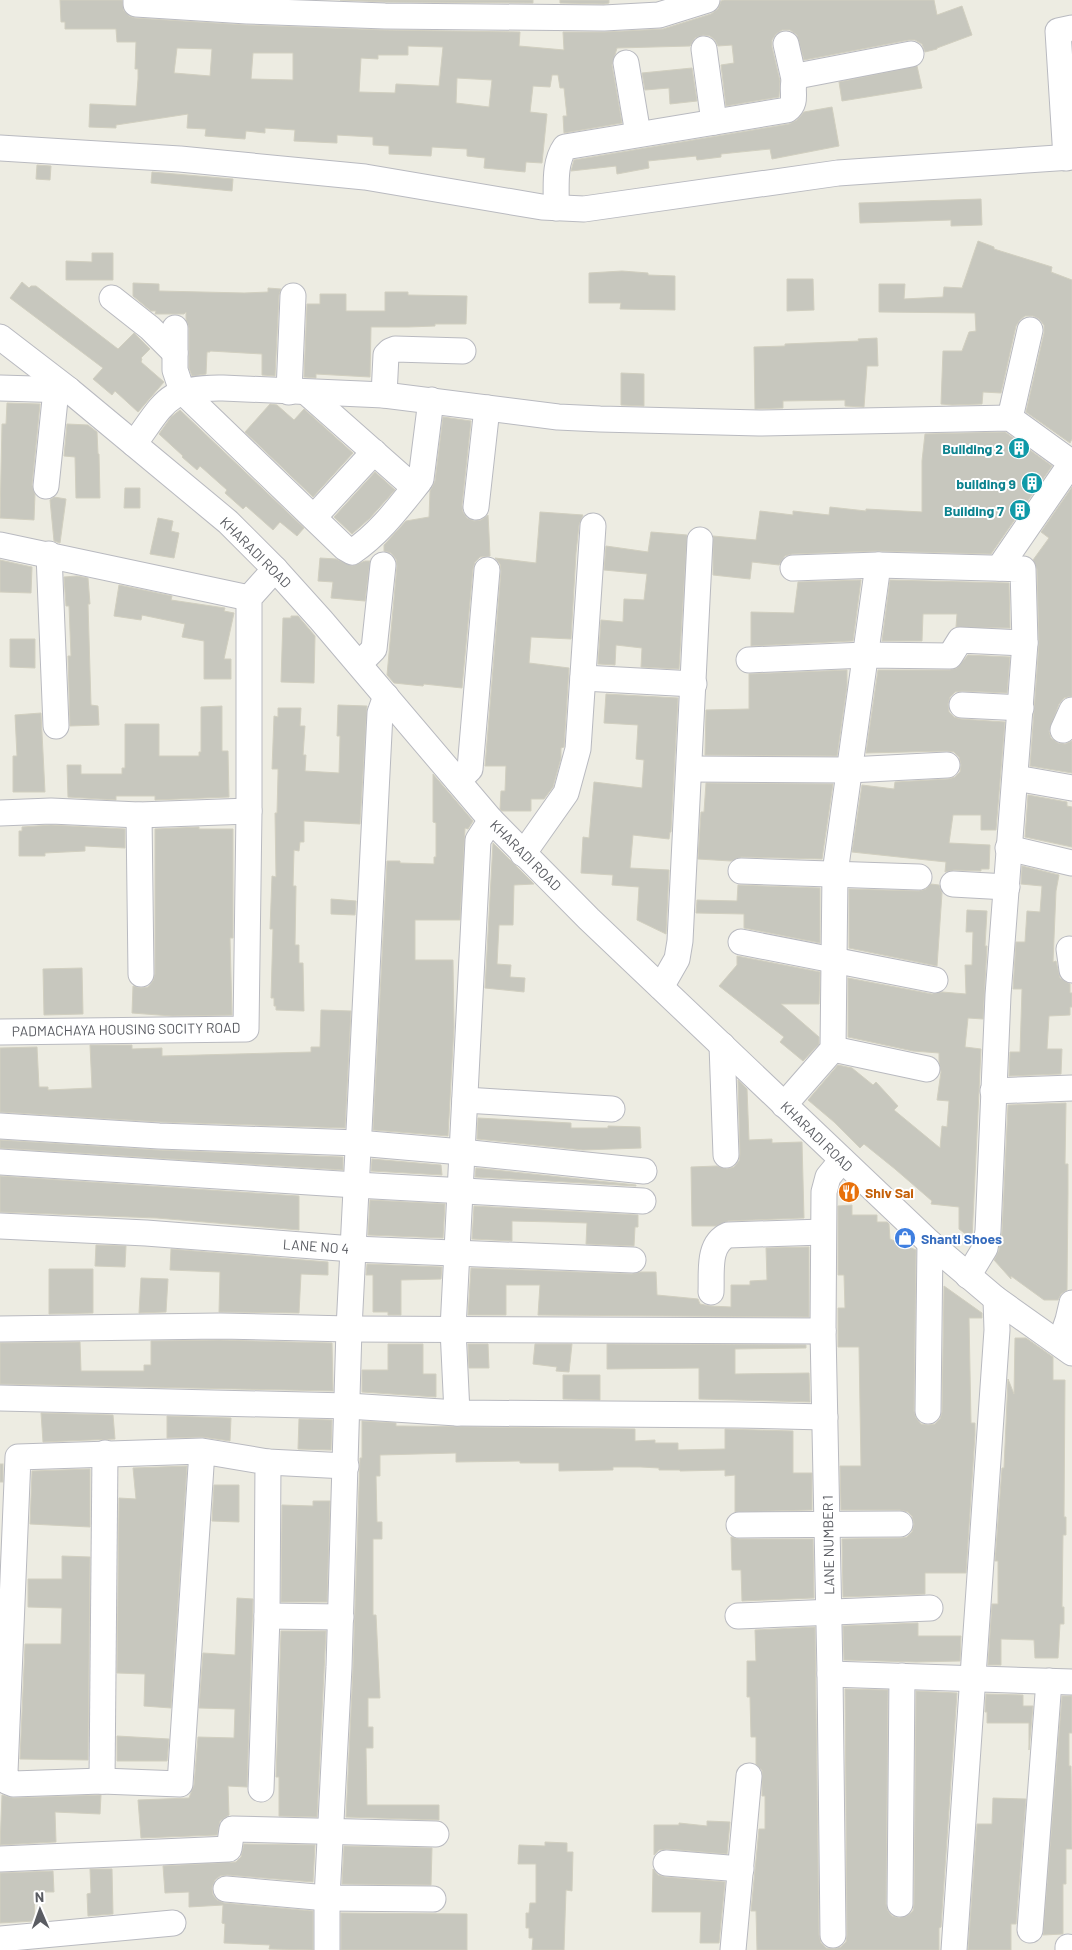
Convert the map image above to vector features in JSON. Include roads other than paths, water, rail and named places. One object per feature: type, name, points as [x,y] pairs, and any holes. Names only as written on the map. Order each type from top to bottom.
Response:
[{"type":"street","points":[[136,0],[136,4],[247,11],[385,16],[574,17],[659,15],[697,1]]},
{"type":"street","points":[[0,148],[180,159],[365,177],[542,207],[584,209],[838,173],[1069,157],[1058,31],[1072,28]]},
{"type":"street","points":[[556,208],[558,163],[560,153],[565,147],[787,110],[792,107],[794,102],[794,79],[786,44]]},
{"type":"street","points":[[704,49],[714,122]]},
{"type":"street","points":[[794,79],[800,75],[910,54]]},
{"type":"street","points":[[626,63],[638,134]]},
{"type":"street","points":[[293,296],[298,392],[374,452],[410,484],[417,484],[419,482]]},
{"type":"street","points":[[112,298],[150,328],[175,353]]},
{"type":"street","points":[[176,328],[175,370],[182,391],[345,548],[352,552],[362,545],[396,511],[421,479],[431,400]]},
{"type":"street","points":[[1010,418],[1030,330]]},
{"type":"street","name":"KHARADI ROAD","points":[[0,337],[228,522],[275,568],[491,820],[523,854],[930,1243],[996,1299],[1066,1348]]},
{"type":"street","points":[[384,395],[386,356],[390,351],[395,349],[463,351]]},
{"type":"street","points":[[134,444],[166,400],[182,391],[200,387],[384,395],[558,417],[759,423],[1010,418],[1072,462],[999,568]]},
{"type":"street","points":[[1,395],[63,390],[46,486]]},
{"type":"street","points":[[476,507],[487,408]]},
{"type":"street","points":[[314,517],[374,452]]},
{"type":"street","points":[[523,854],[566,793],[578,749],[593,526]]},
{"type":"street","points":[[661,987],[677,960],[680,941],[700,540]]},
{"type":"street","points":[[0,545],[249,598],[275,568]]},
{"type":"street","points":[[49,554],[56,726]]},
{"type":"street","points":[[359,664],[374,649],[384,565]]},
{"type":"street","points":[[784,1104],[833,1049],[834,873],[878,566]]},
{"type":"street","points":[[793,568],[878,566],[1023,569],[1026,644],[1016,778],[1008,848],[993,1091],[988,1231],[985,1248],[968,1276]]},
{"type":"street","points":[[458,780],[470,768],[487,570]]},
{"type":"street","name":"PADMACHAYA HOUSING SOCITY ROAD","points":[[0,1032],[246,1029],[249,598]]},
{"type":"street","points":[[749,660],[865,655],[950,656],[960,640],[1026,644]]},
{"type":"street","points":[[583,678],[694,684]]},
{"type":"street","points":[[327,1950],[327,1898],[341,1617],[349,1329],[380,713],[386,696]]},
{"type":"street","points":[[962,705],[1021,708]]},
{"type":"street","points":[[690,769],[849,770],[948,765]]},
{"type":"street","points":[[1016,778],[1072,788]]},
{"type":"street","points":[[0,813],[51,811],[139,815],[249,811]]},
{"type":"street","points":[[139,815],[140,974]]},
{"type":"street","points":[[458,1413],[454,1329],[478,840],[491,820]]},
{"type":"street","points":[[1008,848],[1072,863]]},
{"type":"street","points":[[742,871],[919,877]]},
{"type":"street","points":[[953,884],[1006,887]]},
{"type":"street","points":[[741,942],[934,980]]},
{"type":"street","points":[[722,1045],[726,1155]]},
{"type":"street","points":[[833,1049],[927,1069]]},
{"type":"street","points":[[993,1091],[1072,1088]]},
{"type":"street","points":[[465,1100],[612,1109]]},
{"type":"street","points":[[0,1126],[159,1136],[358,1143],[644,1171]]},
{"type":"street","name":"LANE NUMBER 1","points":[[833,1935],[823,1232],[824,1192],[828,1177],[842,1160]]},
{"type":"street","points":[[0,1162],[643,1201]]},
{"type":"street","name":"LANE NO 4","points":[[0,1226],[146,1233],[353,1249],[633,1260]]},
{"type":"street","points":[[711,1292],[712,1254],[720,1238],[728,1235],[823,1232]]},
{"type":"street","points":[[928,1411],[930,1243]]},
{"type":"street","points":[[954,1950],[997,1330],[996,1299]]},
{"type":"street","points":[[1066,1348],[1068,1320],[1072,1303]]},
{"type":"street","points":[[0,1329],[220,1326],[349,1329],[823,1331]]},
{"type":"street","points":[[0,1398],[348,1406],[458,1413],[737,1414],[825,1417]]},
{"type":"street","points":[[202,1451],[180,1784],[102,1780],[13,1784],[8,1782],[6,1772],[18,1457],[202,1451],[268,1462],[346,1466]]},
{"type":"street","points":[[102,1780],[105,1453]]},
{"type":"street","points":[[261,1789],[267,1616],[268,1462]]},
{"type":"street","points":[[738,1525],[900,1524]]},
{"type":"street","points":[[738,1616],[930,1608]]},
{"type":"street","points":[[267,1616],[341,1617]]},
{"type":"street","points":[[830,1674],[973,1677],[1060,1682],[1030,1930]]},
{"type":"street","points":[[900,1904],[902,1676]]},
{"type":"street","points":[[733,1950],[749,1776]]},
{"type":"street","points":[[0,1859],[229,1849],[232,1829],[436,1834]]},
{"type":"street","points":[[666,1863],[741,1869]]},
{"type":"street","points":[[226,1889],[327,1898],[433,1900]]},
{"type":"street","points":[[0,1939],[173,1923]]},
{"type":"place","name":"Building 2","points":[[1019,448]]},
{"type":"place","name":"building 9","points":[[1032,483]]},
{"type":"place","name":"Building 7","points":[[1020,510]]},
{"type":"place","name":"Shiv Sai","points":[[849,1192]]},
{"type":"place","name":"Shanti Shoes","points":[[905,1238]]}]
